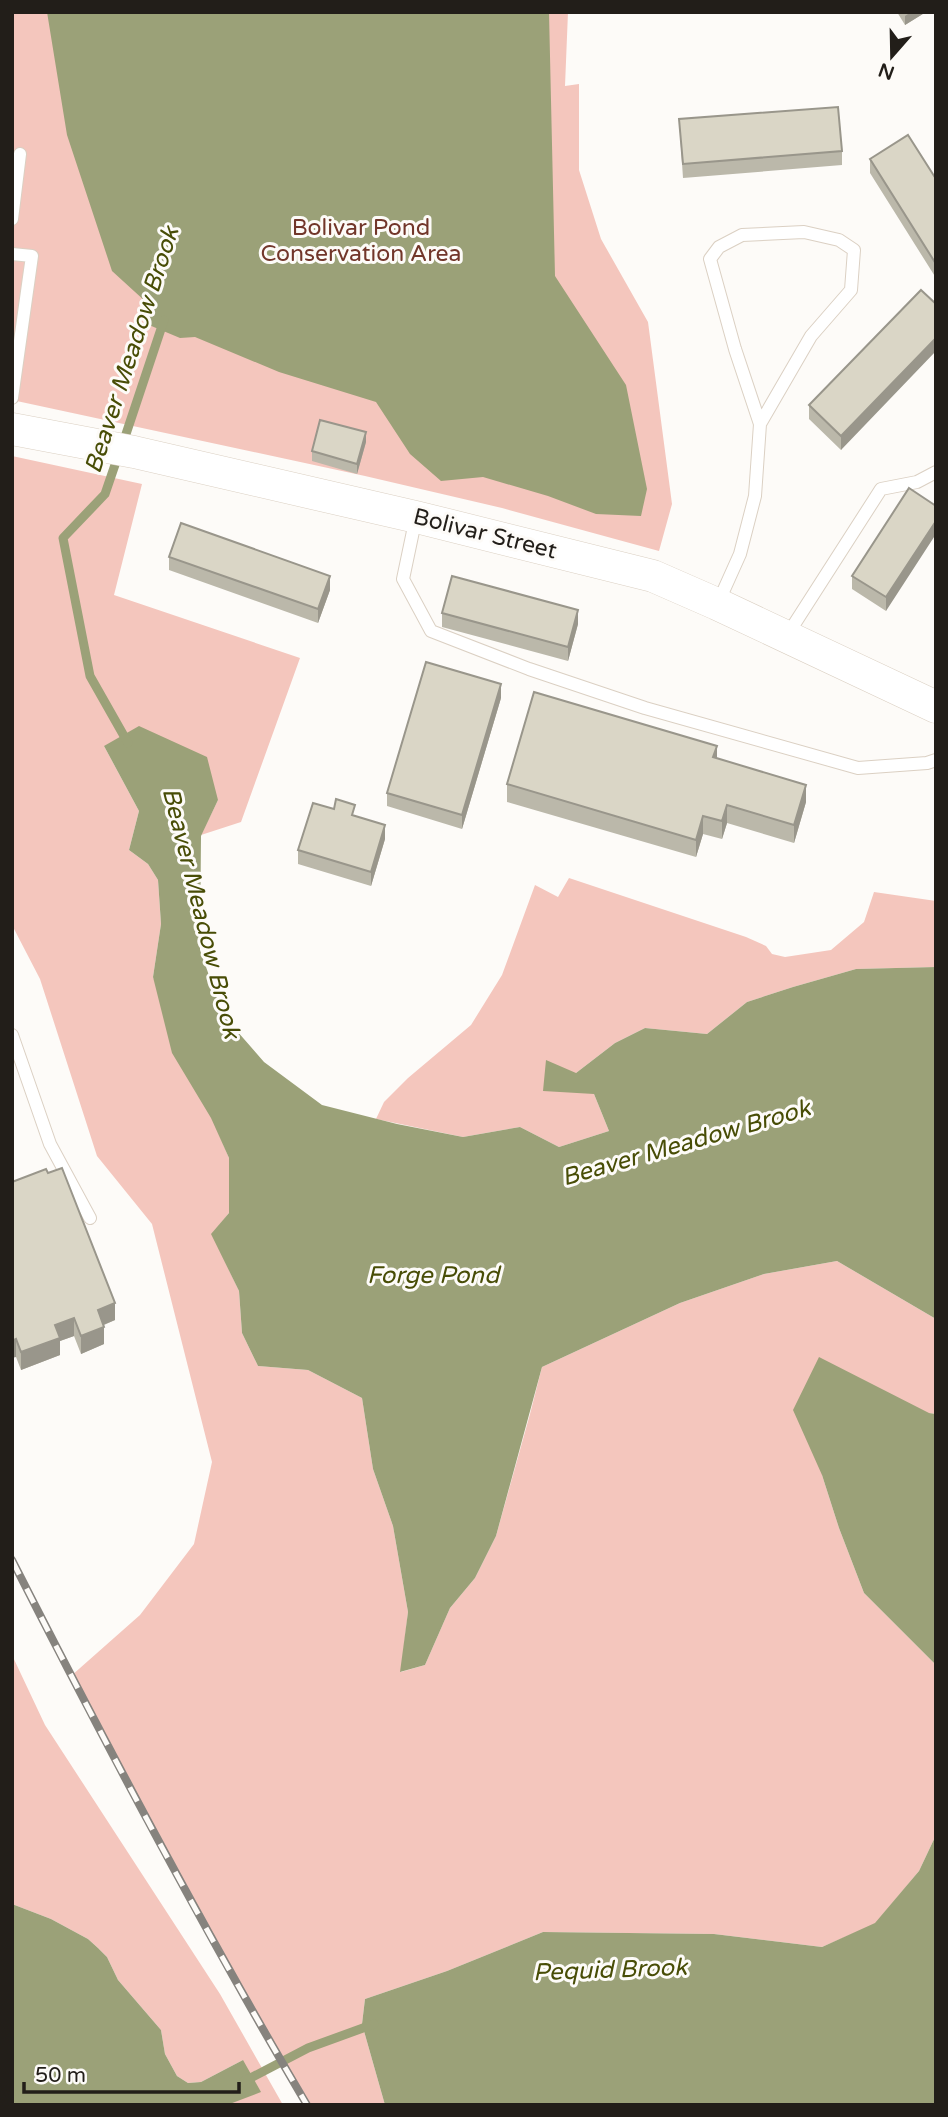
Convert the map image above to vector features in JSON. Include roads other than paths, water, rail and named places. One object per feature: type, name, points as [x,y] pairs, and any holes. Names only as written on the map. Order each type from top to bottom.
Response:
[{"type":"street","name":"Bolivar Street","points":[[12,429],[122,449],[416,517],[653,576],[936,707]]},
{"type":"lane","points":[[12,219],[20,154]]},
{"type":"lane","points":[[717,604],[740,554],[755,496],[760,424],[735,349],[710,258],[719,247],[742,235],[804,232],[839,240],[854,250],[850,290],[811,336],[760,424]]},
{"type":"lane","points":[[12,254],[32,256],[16,342],[12,398]]},
{"type":"lane","points":[[786,637],[881,489],[917,482],[936,472]]},
{"type":"lane","points":[[416,517],[403,579],[431,631],[529,669],[645,708],[858,768],[936,760]]},
{"type":"lane","points":[[12,1035],[50,1144],[90,1219]]},
{"type":"water","name":"Bolivar Pond Conservation Area","points":[[47,12],[549,12],[555,276],[626,385],[647,489],[641,516],[596,514],[548,496],[483,477],[441,481],[410,454],[376,402],[279,372],[195,337],[180,338],[149,325],[146,302],[112,271],[67,135]]},
{"type":"water","name":"Forge Pond","points":[[139,726],[207,757],[218,800],[201,836],[200,950],[223,1015],[264,1062],[322,1105],[463,1137],[520,1127],[559,1147],[609,1131],[594,1094],[543,1091],[546,1060],[576,1073],[615,1043],[645,1028],[707,1034],[747,1002],[793,987],[856,969],[936,967],[936,1319],[837,1261],[764,1274],[680,1303],[542,1367],[496,1536],[475,1578],[450,1608],[425,1665],[400,1672],[408,1612],[393,1526],[373,1469],[362,1398],[308,1370],[258,1366],[242,1333],[239,1291],[211,1234],[229,1213],[229,1158],[211,1118],[172,1053],[153,977],[161,924],[158,880],[148,864],[129,850],[139,811],[104,746]]},
{"type":"water","points":[[819,1357],[929,1413],[936,1414],[936,1665],[864,1593],[822,1475],[793,1410]]},
{"type":"water","points":[[936,1835],[936,2105],[385,2105],[362,2024],[365,1999],[447,1971],[543,1932],[714,1934],[822,1947],[875,1923],[919,1871]]},
{"type":"water","points":[[12,1904],[51,1919],[88,1939],[107,1957],[118,1980],[161,2030],[165,2054],[177,2076],[188,2083],[201,2082],[243,2060],[261,2092],[227,2105],[12,2105]]},
{"type":"waterway","name":"Beaver Meadow Brook","points":[[123,443],[164,320]]},
{"type":"waterway","name":"Beaver Meadow Brook","points":[[118,456],[105,494],[63,538],[90,676],[128,743]]},
{"type":"waterway","name":"Pequid Brook","points":[[243,2082],[308,2048],[374,2024]]},
{"type":"railway","points":[[12,1560],[155,1835],[307,2105]]}]
